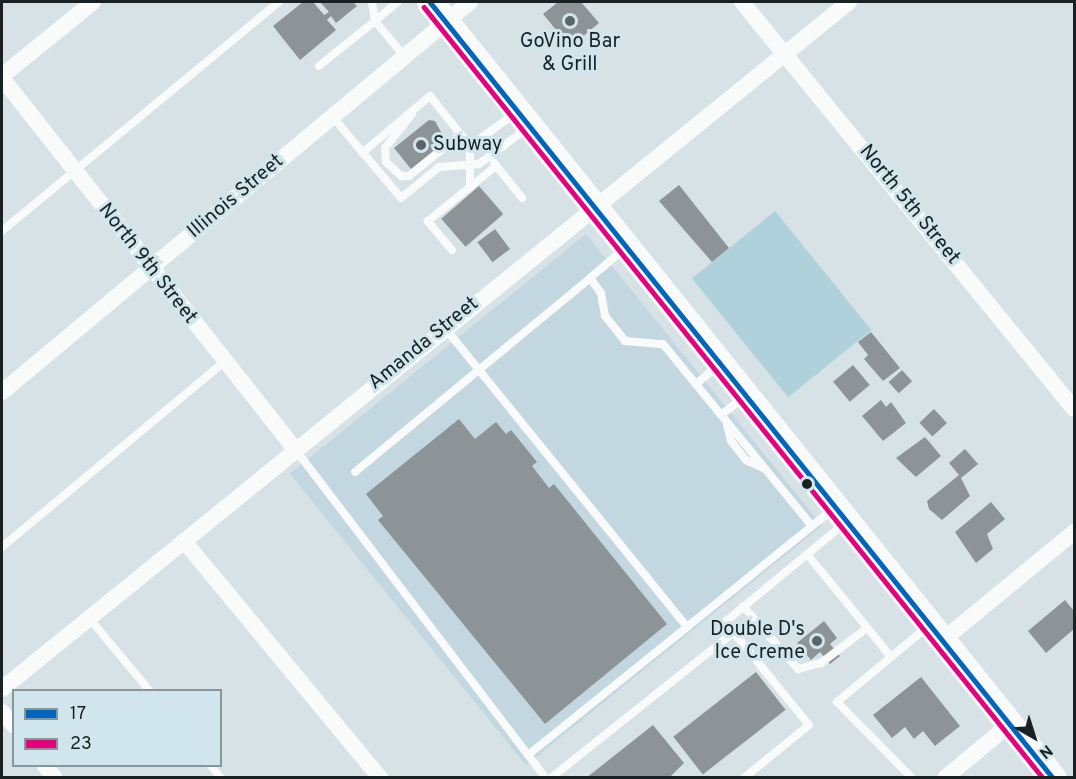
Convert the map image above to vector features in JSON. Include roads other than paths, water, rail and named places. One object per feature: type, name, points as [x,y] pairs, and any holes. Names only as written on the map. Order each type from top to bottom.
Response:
[{"type":"main road","points":[[438,11],[748,394],[841,514],[1053,777]]},
{"type":"street","points":[[2,77],[93,2]]},
{"type":"street","name":"Illinois Street","points":[[2,392],[404,56],[438,11],[470,2]]},
{"type":"street","name":"North 5th Street","points":[[742,2],[1074,409]]},
{"type":"street","name":"Amanda Street","points":[[2,689],[445,327],[849,2]]},
{"type":"street","name":"North 9th Street","points":[[2,77],[295,449]]},
{"type":"street","points":[[936,633],[1074,532]]},
{"type":"street","points":[[184,542],[380,777]]},
{"type":"street","points":[[2,712],[12,724]]},
{"type":"street","points":[[945,777],[1010,724]]},
{"type":"lane","points":[[2,231],[279,2]]},
{"type":"lane","points":[[372,2],[375,21],[404,56]]},
{"type":"lane","points":[[319,66],[398,2]]},
{"type":"lane","points":[[363,153],[430,96],[470,146],[470,187]]},
{"type":"lane","points":[[416,109],[385,148],[387,162],[401,176],[410,176],[461,134]]},
{"type":"lane","points":[[332,117],[401,198],[439,167],[493,162]]},
{"type":"lane","points":[[470,146],[525,118]]},
{"type":"lane","points":[[452,250],[428,221],[470,187],[493,162],[525,118]]},
{"type":"lane","points":[[493,162],[522,198]]},
{"type":"lane","points":[[355,472],[628,246]]},
{"type":"lane","points":[[590,278],[601,293],[605,316],[625,341],[663,344],[812,526]]},
{"type":"lane","points":[[445,327],[687,627]]},
{"type":"lane","points":[[2,547],[225,361]]},
{"type":"lane","points":[[696,384],[722,362]]},
{"type":"lane","points":[[724,418],[748,394]]},
{"type":"lane","points":[[295,449],[546,777]]},
{"type":"lane","points":[[528,755],[812,526],[841,514]]},
{"type":"lane","points":[[744,777],[809,725],[725,622],[807,554],[841,514]]},
{"type":"lane","points":[[807,554],[891,657]]},
{"type":"lane","points":[[743,606],[798,669],[821,663],[867,628]]},
{"type":"lane","points":[[89,618],[148,689]]},
{"type":"lane","points":[[551,777],[734,632]]},
{"type":"lane","points":[[912,777],[837,702],[891,657],[936,633]]},
{"type":"place","name":"GoVino Bar & Grill","points":[[570,21]]},
{"type":"place","name":"Subway","points":[[421,145]]},
{"type":"place","name":"Double D's Ice Creme","points":[[817,641]]}]
